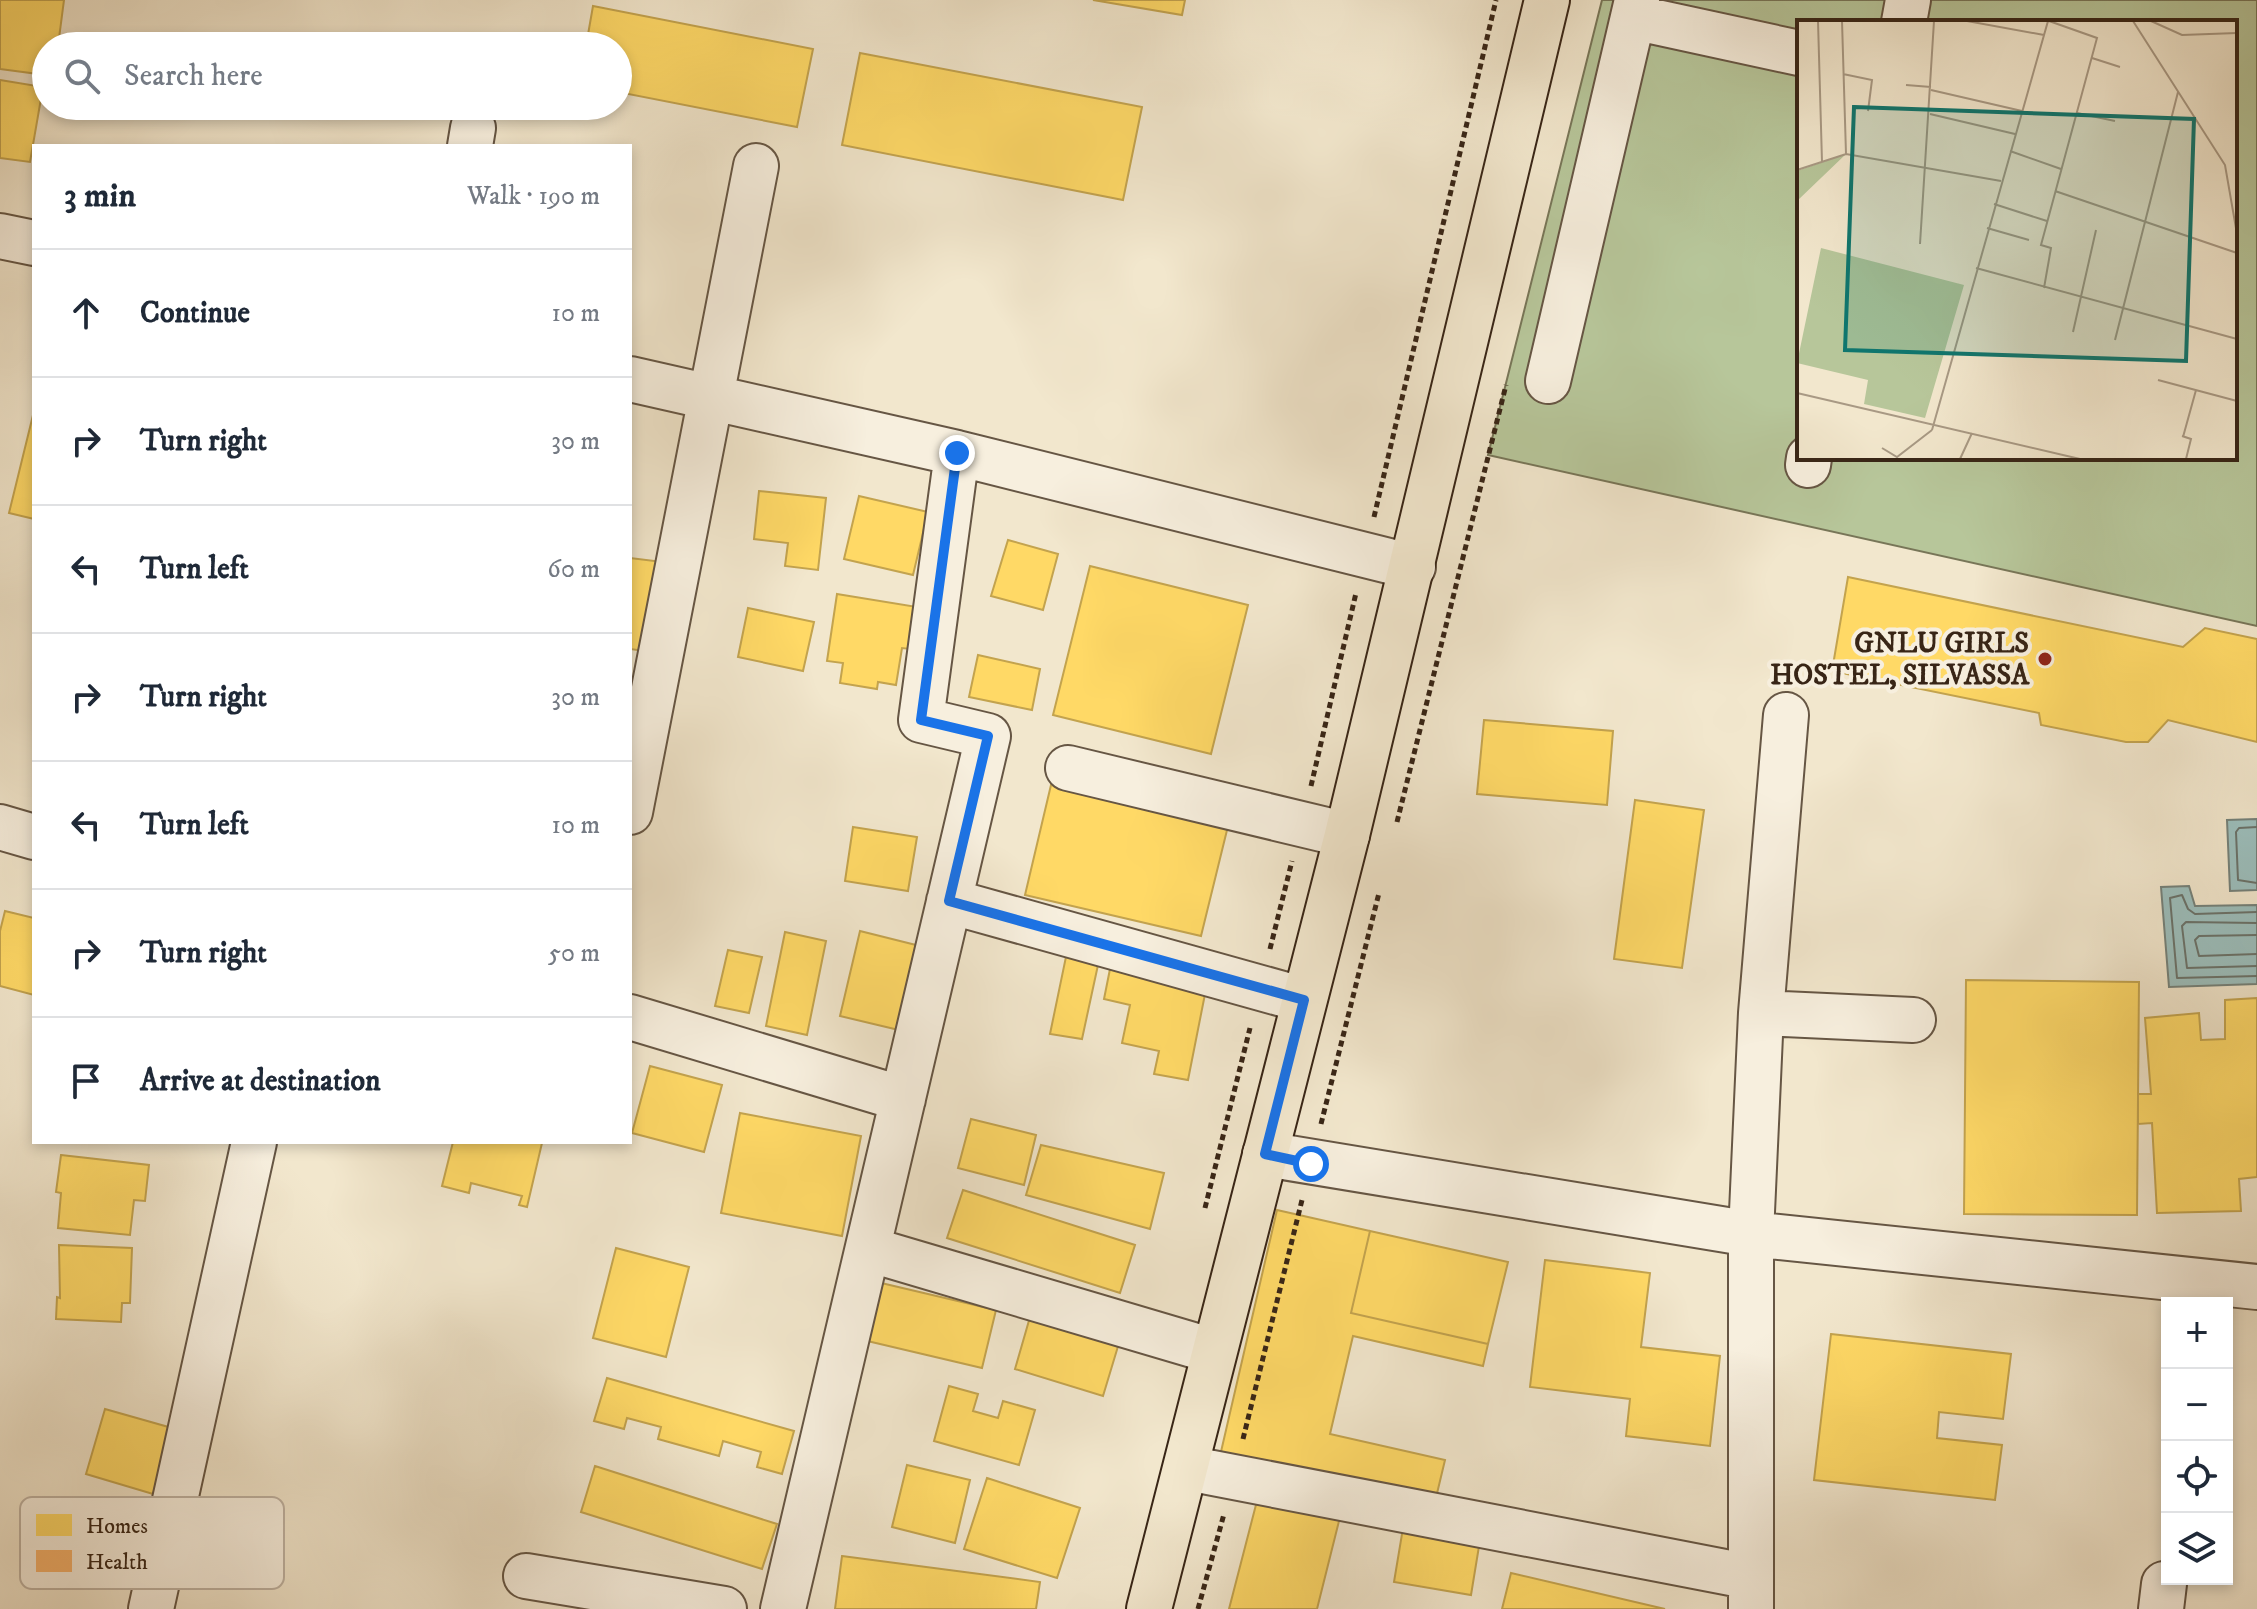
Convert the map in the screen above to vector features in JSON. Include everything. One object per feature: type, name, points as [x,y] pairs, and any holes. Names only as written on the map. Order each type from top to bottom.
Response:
[{"type":"main road","points":[[1149,1609],[1347,835],[1547,0]]},
{"type":"street","points":[[1904,20],[1908,0]]},
{"type":"street","points":[[1528,380],[1635,9],[1797,52]]},
{"type":"street","points":[[632,801],[756,166]]},
{"type":"street","points":[[0,236],[32,243]]},
{"type":"street","points":[[632,379],[957,453],[1413,567]]},
{"type":"street","points":[[783,1609],[988,736],[921,720],[957,453]]},
{"type":"street","points":[[1187,1468],[1751,1593],[1751,1234],[1761,1013],[1786,715]]},
{"type":"street","points":[[1068,768],[1347,835]]},
{"type":"street","points":[[0,827],[32,836]]},
{"type":"street","points":[[949,901],[1304,1000]]},
{"type":"street","points":[[1761,1013],[1913,1020]]},
{"type":"street","points":[[632,1018],[903,1099]]},
{"type":"street","points":[[176,1497],[254,1144]]},
{"type":"street","points":[[1265,1154],[1751,1234],[2257,1287]]},
{"type":"street","points":[[868,1249],[1213,1351]]},
{"type":"street","points":[[526,1576],[724,1609]]},
{"type":"street","points":[[151,1609],[155,1589]]},
{"type":"path","points":[[1396,825],[1528,380]]},
{"type":"path","points":[[1198,1609],[1381,887]]},
{"type":"green space","points":[[1602,0],[2257,0],[2257,626],[1488,455]]},
{"type":"water","points":[[2257,819],[2257,890],[2230,891],[2227,820]]},
{"type":"water","points":[[2189,886],[2195,906],[2257,905],[2257,984],[2169,987],[2161,887]]},
{"type":"building: Homes","points":[[0,0],[64,0],[60,32],[32,32],[32,73],[0,69]]},
{"type":"building: Homes","points":[[1093,0],[1185,0],[1182,15]]},
{"type":"building: Homes","points":[[593,6],[813,49],[797,127],[632,95],[632,32],[588,32]]},
{"type":"building: Homes","points":[[860,53],[1142,107],[1123,200],[842,145]]},
{"type":"building: Homes","points":[[0,80],[32,85],[32,120],[37,120],[30,162],[0,158]]},
{"type":"building: Homes","points":[[32,419],[32,519],[9,513]]},
{"type":"building: Homes","points":[[759,491],[826,498],[818,570],[785,566],[788,543],[754,539]]},
{"type":"building: Homes","points":[[859,496],[928,512],[913,575],[844,559]]},
{"type":"building: Homes","points":[[1008,540],[1058,554],[1043,610],[991,596]]},
{"type":"building: Homes","points":[[632,558],[663,562],[652,652],[632,649]]},
{"type":"building: Homes","points":[[1090,566],[1248,605],[1211,754],[1053,715]]},
{"type":"building: Homes","name":"GNLU GIRLS HOSTEL, SILVASSA","points":[[1848,577],[2183,647],[2205,628],[2257,639],[2257,742],[2168,720],[2148,742],[2126,742],[2041,725],[2039,713],[1832,671]]},
{"type":"building: Homes","points":[[837,594],[917,607],[910,649],[902,648],[896,685],[878,682],[877,689],[840,683],[843,663],[827,661]]},
{"type":"building: Homes","points":[[748,608],[814,622],[803,671],[738,657]]},
{"type":"building: Homes","points":[[978,655],[1040,669],[1032,710],[969,697]]},
{"type":"building: Homes","points":[[1484,720],[1613,731],[1607,805],[1477,794]]},
{"type":"building: Homes","points":[[1051,785],[1228,826],[1201,936],[1025,895]]},
{"type":"building: Homes","points":[[1635,800],[1704,810],[1682,968],[1614,959]]},
{"type":"building: Homes","points":[[853,827],[917,837],[908,891],[845,881]]},
{"type":"building: Homes","points":[[5,911],[32,918],[32,994],[0,986],[0,931]]},
{"type":"building: Homes","points":[[860,931],[924,947],[903,1031],[840,1016]]},
{"type":"building: Homes","points":[[785,932],[826,941],[807,1035],[766,1026]]},
{"type":"building: Homes","points":[[1068,947],[1101,951],[1082,1039],[1050,1034]]},
{"type":"building: Homes","points":[[728,950],[762,957],[749,1013],[715,1006]]},
{"type":"building: Homes","points":[[1110,969],[1206,989],[1188,1080],[1154,1074],[1159,1051],[1122,1043],[1130,1005],[1104,999]]},
{"type":"building: Homes","points":[[1966,980],[2139,982],[2137,1215],[1964,1214]]},
{"type":"building: Homes","points":[[2257,998],[2257,1177],[2239,1179],[2241,1211],[2157,1213],[2152,1123],[2138,1124],[2138,1094],[2151,1094],[2145,1018],[2199,1013],[2201,1040],[2225,1039],[2225,1000]]},
{"type":"building: Homes","points":[[650,1066],[722,1085],[704,1152],[632,1133]]},
{"type":"building: Homes","points":[[740,1113],[861,1136],[842,1236],[721,1213]]},
{"type":"building: Homes","points":[[971,1119],[1036,1135],[1024,1185],[958,1168]]},
{"type":"building: Homes","points":[[452,1144],[542,1144],[527,1207],[519,1205],[522,1196],[471,1183],[469,1193],[442,1186]]},
{"type":"building: Homes","points":[[1041,1145],[1164,1173],[1150,1229],[1026,1195]]},
{"type":"building: Homes","points":[[61,1155],[149,1165],[145,1201],[134,1200],[130,1235],[58,1228],[61,1193],[56,1192]]},
{"type":"building: Homes","points":[[963,1190],[1135,1245],[1120,1293],[947,1238]]},
{"type":"building: Homes","points":[[1277,1210],[1370,1231],[1351,1313],[1488,1344],[1483,1366],[1353,1336],[1330,1434],[1445,1460],[1434,1506],[1220,1456]]},
{"type":"building: Homes","points":[[1370,1231],[1508,1262],[1488,1344],[1351,1313]]},
{"type":"building: Homes","points":[[59,1245],[132,1248],[130,1303],[122,1303],[121,1322],[56,1319],[57,1297],[60,1298]]},
{"type":"building: Homes","points":[[616,1248],[689,1267],[666,1357],[593,1338]]},
{"type":"building: Homes","points":[[1545,1260],[1650,1273],[1641,1347],[1720,1356],[1710,1446],[1626,1436],[1630,1399],[1530,1387]]},
{"type":"building: Homes","points":[[877,1282],[996,1310],[982,1368],[863,1340]]},
{"type":"building: Homes","points":[[1030,1317],[1119,1343],[1103,1396],[1015,1369]]},
{"type":"building: Homes","points":[[1831,1334],[2011,1354],[2003,1419],[1939,1412],[1937,1438],[2002,1445],[1995,1500],[1814,1480]]},
{"type":"building: Homes","points":[[607,1378],[794,1431],[782,1474],[757,1467],[761,1452],[723,1441],[719,1456],[658,1439],[661,1427],[627,1418],[624,1429],[594,1421]]},
{"type":"building: Homes","points":[[949,1386],[978,1394],[973,1411],[998,1418],[1003,1401],[1035,1410],[1019,1465],[934,1441]]},
{"type":"building: Homes","points":[[105,1409],[172,1428],[153,1494],[86,1474]]},
{"type":"building: Homes","points":[[907,1465],[970,1480],[955,1543],[892,1527]]},
{"type":"building: Homes","points":[[595,1466],[777,1524],[762,1569],[581,1512]]},
{"type":"building: Homes","points":[[987,1478],[1080,1508],[1057,1578],[964,1549]]},
{"type":"building: Homes","points":[[1258,1497],[1340,1517],[1317,1609],[1229,1609]]},
{"type":"building: Homes","points":[[1404,1522],[1481,1534],[1471,1595],[1394,1582]]},
{"type":"building: Homes","points":[[842,1556],[1040,1582],[1036,1609],[835,1609]]},
{"type":"building: Homes","points":[[1511,1573],[1665,1609],[1502,1609]]},
{"type":"place","name":"GNLU GIRLS HOSTEL, SILVASSA","points":[[2045,659]]},
{"type":"route","points":[[957,453],[921,720],[988,736],[949,901],[1304,1000],[1265,1154],[1311,1164]]}]
